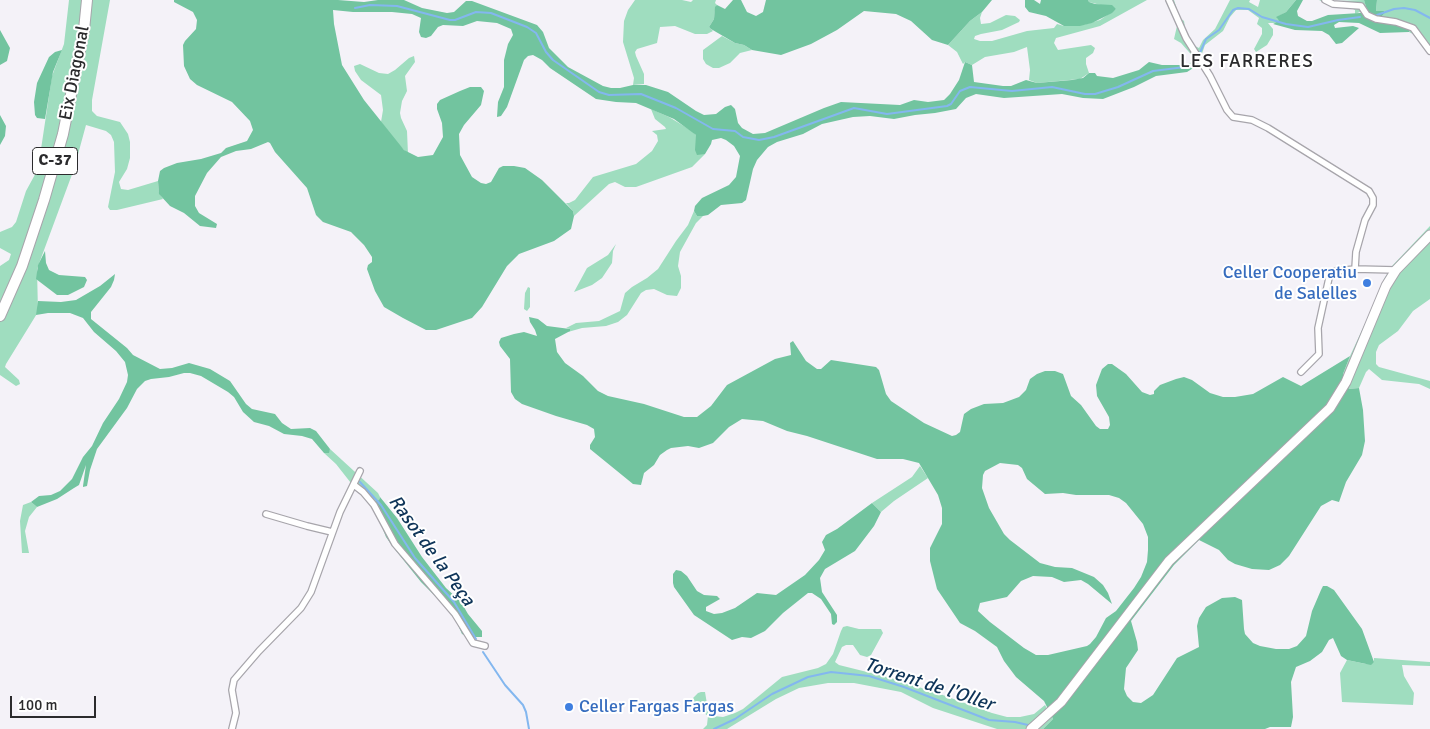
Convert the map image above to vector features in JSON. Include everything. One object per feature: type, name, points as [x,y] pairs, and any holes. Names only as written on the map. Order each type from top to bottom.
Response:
[{"type":"highway","name":"Eix Diagonal","points":[[0,316],[25,256],[63,134],[82,38],[87,0]]},
{"type":"street","points":[[1169,0],[1186,38],[1210,76],[1227,110],[1233,117],[1252,120],[1268,128],[1369,191],[1373,198],[1373,204],[1365,220],[1356,252],[1355,269]]},
{"type":"street","points":[[1325,0],[1333,4],[1361,6],[1367,15],[1376,19],[1396,22],[1413,28],[1430,51]]},
{"type":"street","points":[[1031,729],[1061,702],[1154,579],[1176,554],[1330,408],[1346,382],[1380,296],[1396,270],[1430,235]]},
{"type":"street","points":[[1301,372],[1319,354],[1318,328],[1329,278],[1335,271],[1355,269],[1396,270]]},
{"type":"street","points":[[1377,270],[1389,281]]},
{"type":"street","points":[[232,729],[236,713],[232,690],[234,680],[301,608],[311,592],[343,504],[360,470]]},
{"type":"street","points":[[354,485],[374,505],[395,544],[455,614],[474,643],[485,646]]},
{"type":"street","points":[[266,514],[332,532]]},
{"type":"green space","points":[[69,0],[110,0],[92,100],[92,111],[97,116],[120,122],[128,134],[130,158],[127,169],[119,182],[121,189],[128,190],[158,181],[159,193],[163,199],[110,210],[108,207],[115,172],[114,142],[111,135],[106,131],[86,125],[74,169],[37,269],[38,312],[5,367],[19,380],[20,384],[16,386],[0,375],[0,266],[9,260],[11,254],[0,248],[0,232],[12,227],[16,222],[26,191],[38,169],[52,76],[64,44]]},
{"type":"green space","points":[[174,0],[338,0],[364,2],[404,0],[422,8],[447,13],[454,12],[466,1],[472,1],[537,25],[543,32],[549,48],[568,67],[603,86],[620,88],[646,85],[668,92],[704,115],[716,114],[731,105],[735,109],[738,123],[742,128],[753,134],[765,133],[841,102],[900,105],[914,100],[928,102],[944,100],[959,80],[965,62],[972,65],[974,82],[1003,86],[1011,86],[1026,80],[1037,83],[1072,80],[1083,78],[1089,73],[1113,78],[1139,70],[1149,62],[1162,65],[1186,65],[1196,60],[1198,65],[1187,72],[1156,76],[1103,99],[1062,94],[1004,98],[976,94],[966,98],[956,109],[894,119],[870,116],[853,117],[822,124],[803,134],[777,142],[768,147],[757,160],[746,200],[742,203],[721,205],[708,215],[697,216],[694,211],[695,206],[702,198],[729,185],[736,177],[740,156],[734,146],[726,140],[721,138],[712,140],[705,154],[697,155],[695,150],[696,135],[674,119],[636,103],[596,99],[533,55],[528,56],[524,60],[507,107],[501,116],[497,117],[498,102],[504,87],[504,60],[508,44],[513,35],[511,29],[497,23],[477,21],[463,26],[443,25],[426,38],[421,37],[419,32],[421,18],[412,14],[333,10],[342,65],[364,100],[404,150],[418,157],[433,155],[443,137],[442,123],[437,104],[440,100],[470,87],[481,87],[484,91],[481,105],[459,134],[460,155],[472,177],[486,184],[491,182],[499,168],[503,166],[525,168],[542,180],[573,211],[574,216],[571,229],[554,241],[519,254],[507,266],[482,307],[472,318],[436,330],[426,330],[384,307],[375,291],[367,269],[368,265],[372,262],[372,257],[364,245],[351,232],[323,222],[316,215],[307,188],[275,152],[270,143],[236,151],[221,157],[207,173],[195,196],[195,206],[199,213],[217,224],[216,228],[200,226],[184,213],[170,206],[159,194],[158,181],[160,171],[164,168],[177,163],[221,153],[226,148],[247,141],[253,130],[250,121],[232,102],[197,85],[190,79],[184,66],[183,45],[196,29],[197,20],[193,12],[174,2]]},
{"type":"green space","points":[[635,0],[682,0],[691,2],[693,0],[716,0],[715,3],[717,5],[714,19],[709,27],[713,31],[707,34],[695,34],[675,26],[660,27],[657,43],[637,49],[635,52],[644,74],[644,84],[633,85],[634,78],[623,42],[624,21],[628,10]]},
{"type":"green space","points":[[733,0],[741,0],[747,12],[756,16],[763,12],[766,0],[992,0],[948,45],[932,40],[911,21],[896,14],[864,11],[837,30],[811,44],[781,55],[752,50],[744,45],[735,43],[709,27],[714,19],[715,7],[717,5],[725,9]]},
{"type":"green space","points":[[1025,0],[1034,0],[1040,4],[1041,0],[1088,0],[1095,4],[1112,5],[1116,9],[1092,23],[1080,26],[1064,26],[1046,16],[1029,12],[1025,7]]},
{"type":"green space","points":[[1088,0],[1147,0],[1100,26],[1056,38],[1054,43],[1058,50],[1091,45],[1095,48],[1093,53],[1086,58],[1089,73],[1080,79],[1037,83],[1029,80],[1030,70],[1027,47],[1014,52],[985,57],[972,65],[965,62],[963,64],[957,52],[948,45],[970,21],[982,12],[981,24],[990,23],[1006,15],[1015,16],[1020,20],[1002,30],[975,36],[974,39],[992,41],[1027,31],[1054,28],[1057,24],[1064,26],[1083,25],[1100,20],[1116,9],[1089,2]]},
{"type":"green space","points":[[1165,0],[1174,0],[1180,18],[1184,21],[1186,34],[1193,45],[1199,48],[1203,40],[1215,29],[1230,0],[1250,0],[1249,2],[1258,7],[1260,0],[1296,0],[1286,12],[1279,16],[1277,23],[1268,23],[1273,29],[1273,35],[1267,45],[1256,52],[1254,49],[1262,34],[1262,28],[1257,24],[1259,18],[1248,10],[1236,10],[1223,31],[1205,45],[1198,65],[1181,43],[1174,39],[1177,26]]},
{"type":"green space","points":[[1296,0],[1303,0],[1297,11],[1298,16],[1307,21],[1312,21],[1328,15],[1360,13],[1367,10],[1364,0],[1377,0],[1376,11],[1384,11],[1385,13],[1381,17],[1410,29],[1409,32],[1380,33],[1359,23],[1339,22],[1334,25],[1335,28],[1353,26],[1359,28],[1342,43],[1336,44],[1329,35],[1322,31],[1295,30],[1273,24],[1279,21],[1276,17],[1286,12]]},
{"type":"green space","points":[[1319,0],[1364,0],[1367,9],[1355,14],[1353,9],[1329,5]]},
{"type":"green space","points":[[1377,0],[1430,0],[1430,46],[1423,39],[1409,32],[1410,29],[1381,17],[1385,13],[1384,11],[1376,11]]},
{"type":"green space","points":[[0,30],[10,48],[7,61],[0,65]]},
{"type":"green space","points":[[722,36],[752,50],[740,53],[730,63],[719,68],[713,68],[706,64],[703,59],[703,50]]},
{"type":"green space","points":[[62,50],[53,72],[45,119],[37,118],[34,102],[37,83],[49,57],[55,52]]},
{"type":"green space","points":[[414,56],[415,62],[405,76],[407,91],[402,101],[400,113],[407,131],[408,154],[381,122],[383,110],[381,95],[361,80],[354,66],[360,64],[379,73],[388,74]]},
{"type":"green space","points":[[651,109],[692,131],[696,135],[697,154],[705,154],[692,167],[636,187],[625,187],[615,182],[609,184],[574,216],[573,211],[566,203],[575,200],[593,177],[636,164],[652,151],[658,141],[657,135],[652,131],[666,129],[655,119]]},
{"type":"green space","points":[[0,115],[6,126],[5,136],[0,145]]},
{"type":"green space","points":[[694,211],[697,216],[703,216],[696,223],[680,252],[678,266],[681,276],[681,288],[677,296],[667,295],[654,289],[646,290],[641,293],[627,315],[618,322],[606,326],[582,328],[568,332],[570,329],[566,328],[576,323],[599,321],[620,311],[625,293],[658,269],[688,225]]},
{"type":"green space","points":[[1430,226],[1430,299],[1413,311],[1398,331],[1379,345],[1376,352],[1376,364],[1379,367],[1430,381],[1430,389],[1419,384],[1382,380],[1369,369],[1359,388],[1349,389],[1343,374],[1384,279],[1392,266]]},
{"type":"green space","points":[[616,244],[612,263],[602,278],[592,285],[574,292],[587,268],[608,255]]},
{"type":"green space","points":[[45,251],[49,270],[59,275],[85,277],[87,280],[84,287],[68,295],[57,295],[36,279],[38,265]]},
{"type":"green space","points":[[115,274],[111,287],[91,312],[91,319],[133,355],[160,369],[189,363],[210,369],[230,381],[246,404],[252,409],[275,414],[282,423],[291,429],[310,428],[316,431],[330,449],[329,453],[324,453],[312,439],[284,434],[269,426],[254,422],[243,412],[234,397],[228,392],[201,376],[184,373],[145,381],[137,389],[127,408],[97,449],[87,486],[83,487],[86,465],[79,485],[57,499],[37,507],[31,502],[39,496],[51,495],[60,491],[72,479],[83,457],[92,446],[103,423],[119,399],[127,382],[128,375],[125,362],[116,351],[94,332],[83,318],[70,313],[36,315],[38,301],[61,302],[76,300],[100,286]]},
{"type":"green space","points":[[528,287],[530,288],[530,307],[527,311],[524,309],[525,293]]},
{"type":"green space","points":[[529,317],[538,319],[547,326],[570,329],[570,331],[555,339],[557,352],[565,363],[583,376],[598,391],[608,396],[644,404],[684,417],[697,417],[711,406],[727,385],[775,359],[791,355],[790,343],[793,341],[806,361],[817,369],[821,369],[831,360],[876,367],[879,370],[886,394],[891,401],[924,423],[952,436],[960,432],[964,414],[971,409],[984,404],[1003,403],[1019,397],[1026,390],[1030,379],[1045,371],[1055,371],[1063,374],[1071,396],[1081,405],[1096,426],[1100,429],[1108,429],[1110,425],[1109,417],[1097,396],[1096,385],[1102,369],[1108,364],[1112,364],[1126,374],[1142,392],[1150,395],[1154,394],[1154,391],[1160,385],[1184,377],[1192,380],[1210,393],[1223,397],[1235,397],[1253,394],[1283,377],[1301,386],[1350,356],[1343,374],[1349,389],[1359,388],[1365,441],[1362,455],[1346,482],[1339,502],[1332,500],[1321,506],[1289,556],[1280,565],[1269,570],[1252,569],[1235,564],[1228,560],[1219,550],[1199,540],[1174,565],[1131,621],[1138,650],[1126,668],[1124,689],[1127,696],[1133,702],[1141,703],[1153,695],[1177,658],[1199,647],[1197,626],[1199,618],[1206,607],[1222,598],[1235,597],[1242,600],[1245,634],[1253,643],[1276,649],[1289,649],[1297,646],[1306,636],[1312,611],[1323,586],[1334,590],[1362,629],[1374,662],[1371,665],[1347,660],[1341,656],[1333,638],[1329,640],[1322,652],[1310,661],[1296,667],[1291,682],[1293,717],[1291,727],[1270,727],[1265,729],[1043,729],[1053,719],[1044,701],[1016,677],[1004,661],[997,647],[960,623],[937,589],[930,561],[930,548],[942,524],[942,508],[938,495],[919,463],[903,459],[877,459],[787,431],[763,421],[742,419],[729,427],[713,443],[699,448],[688,446],[667,450],[644,473],[641,485],[633,484],[590,449],[590,445],[595,437],[594,429],[522,404],[515,399],[511,392],[510,359],[499,342],[501,338],[524,332],[537,336]],"holes":[[[1000,463],[1018,465],[1022,468],[1027,479],[1045,494],[1109,495],[1119,498],[1126,503],[1143,524],[1148,537],[1147,562],[1141,577],[1116,611],[1106,618],[1096,637],[1087,646],[1048,655],[1036,655],[1024,648],[978,611],[980,603],[1007,597],[1021,581],[1033,576],[1052,577],[1064,582],[1081,580],[1112,604],[1103,585],[1094,577],[1072,568],[1055,567],[1040,563],[1004,534],[989,508],[982,488],[983,475],[985,471]]]},
{"type":"green space","points":[[330,449],[378,493],[379,500],[372,502],[358,492],[336,464],[324,453],[328,453]]},
{"type":"green space","points":[[920,466],[928,478],[881,512],[872,503],[912,477]]},
{"type":"green space","points":[[380,497],[397,518],[422,557],[446,588],[461,602],[482,631],[482,637],[468,637],[462,634],[447,608],[421,582],[393,547],[386,537],[372,502],[379,500]]},
{"type":"green space","points":[[31,502],[37,507],[29,517],[25,531],[29,553],[22,553],[20,521],[23,505]]},
{"type":"green space","points":[[872,503],[881,512],[874,526],[855,551],[825,569],[820,578],[822,592],[837,615],[837,622],[834,625],[832,624],[831,614],[821,599],[812,593],[808,593],[783,613],[765,631],[751,638],[742,637],[732,640],[694,615],[674,587],[673,574],[676,570],[681,571],[687,576],[697,591],[704,595],[717,596],[720,599],[706,607],[706,611],[714,614],[735,608],[757,593],[776,595],[805,575],[819,560],[825,550],[822,542],[826,535]]},
{"type":"green space","points":[[843,627],[859,629],[881,629],[883,633],[871,655],[867,657],[860,655],[853,645],[842,647],[835,662],[839,665],[891,678],[1007,717],[1034,714],[1045,705],[1053,719],[1043,729],[997,729],[933,708],[901,692],[854,683],[828,683],[799,688],[776,699],[727,729],[703,729],[707,725],[708,716],[691,703],[698,693],[705,692],[708,710],[714,716],[723,717],[735,713],[743,709],[782,677],[818,668],[826,664],[833,654]]},
{"type":"green space","points":[[1374,658],[1430,662],[1430,666],[1402,665],[1404,676],[1414,693],[1413,705],[1342,702],[1340,673],[1347,660],[1366,664],[1374,662]]},
{"type":"waterway","points":[[355,8],[370,5],[397,6],[450,20],[476,12],[491,13],[527,27],[536,33],[546,52],[553,60],[599,92],[609,95],[641,94],[676,108],[713,129],[735,131],[743,137],[759,140],[774,137],[854,108],[887,114],[947,106],[951,104],[960,91],[970,87],[1012,91],[1052,87],[1085,94],[1095,94],[1118,87],[1153,71],[1185,67],[1195,64],[1197,60]]},
{"type":"waterway","points":[[1199,55],[1206,39],[1219,30],[1233,10],[1238,8],[1249,9],[1262,17],[1286,24],[1308,27],[1360,17]]},
{"type":"waterway","points":[[1377,15],[1394,9],[1404,8],[1415,10],[1430,18]]},
{"type":"waterway","name":"Rasot de la Peça","points":[[360,482],[381,505],[415,558],[454,602],[476,639]]},
{"type":"waterway","name":"Rasot de la Peça","points":[[483,652],[505,685],[523,705],[529,729]]},
{"type":"waterway","name":"Torrent de l'Oller","points":[[714,729],[735,719],[772,694],[808,677],[831,672],[869,676],[904,687],[989,720],[1028,725]]},
{"type":"place","name":"Celler Cooperatiu de Salelles","points":[[1367,283]]},
{"type":"place","name":"Celler Fargas Fargas","points":[[569,707]]},
{"type":"district","name":"LES FARRERES","points":[[1247,62]]}]
